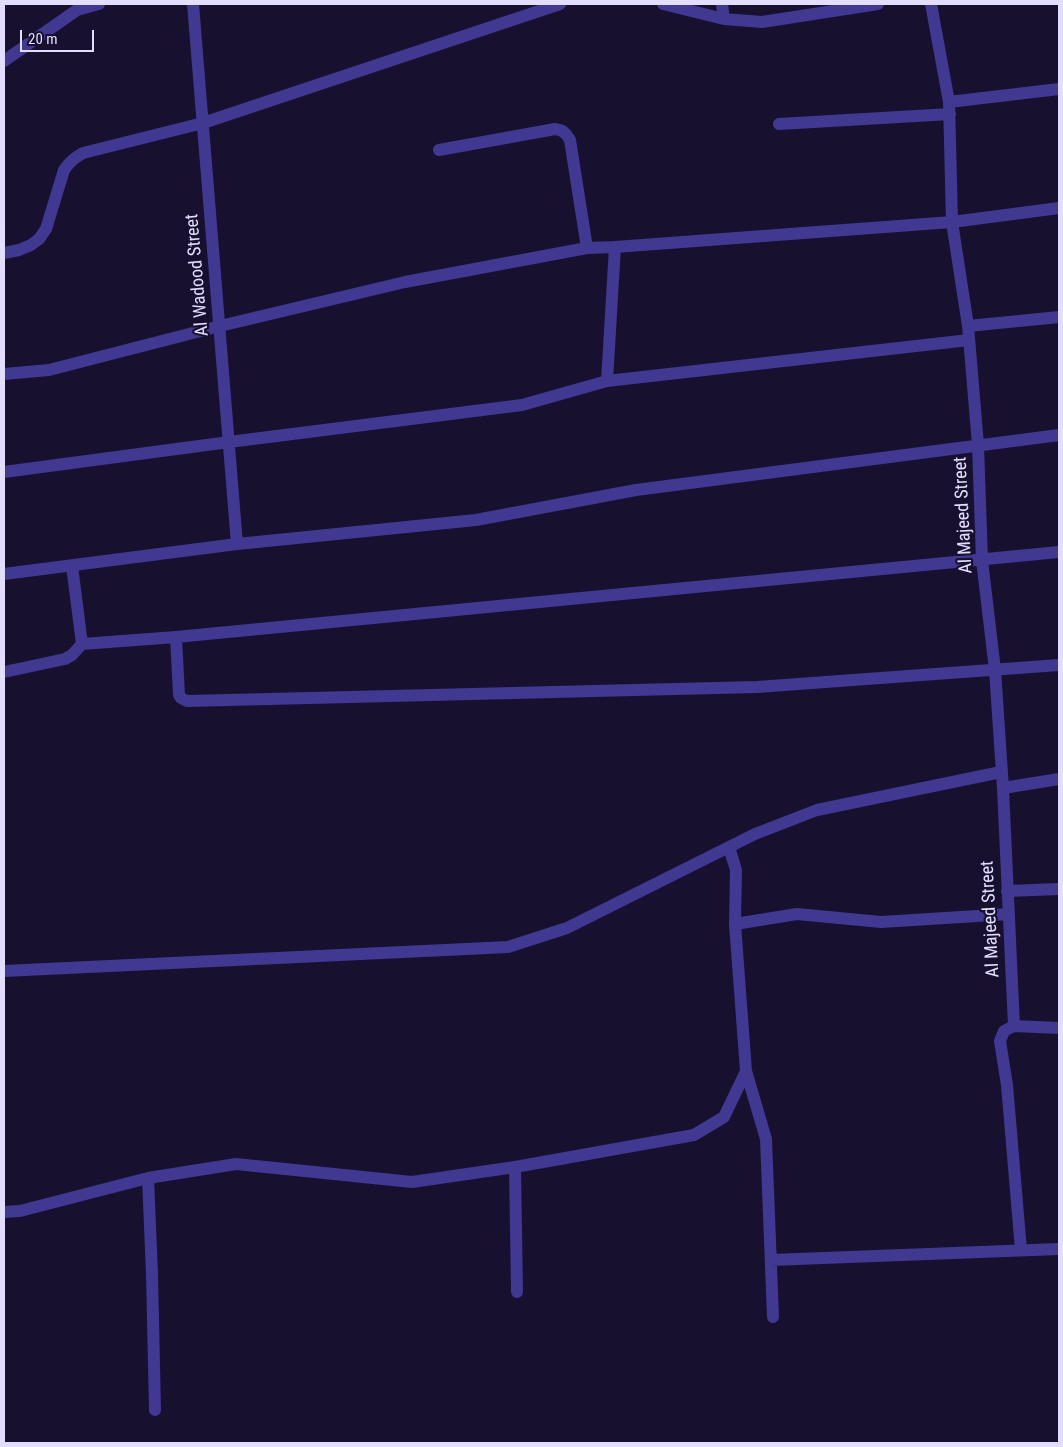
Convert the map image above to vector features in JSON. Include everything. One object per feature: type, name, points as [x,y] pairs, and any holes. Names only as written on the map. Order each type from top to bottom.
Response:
[{"type":"street","points":[[4,61],[76,10],[99,4]]},
{"type":"street","name":"Al Wadood Street","points":[[193,4],[237,544]]},
{"type":"street","points":[[4,253],[19,250],[39,239],[46,229],[64,170],[73,158],[83,153],[203,123],[560,4]]},
{"type":"street","points":[[663,4],[724,18],[762,22],[878,4]]},
{"type":"street","points":[[722,4],[724,18]]},
{"type":"street","name":"Al Majeed Street","points":[[931,4],[950,108],[952,222],[968,326],[978,445],[982,560],[995,670],[1003,788],[1014,1026]]},
{"type":"street","points":[[778,124],[950,108],[1059,89]]},
{"type":"street","points":[[440,150],[555,129],[567,133],[570,140],[586,248]]},
{"type":"street","points":[[4,374],[49,370],[220,326],[405,282],[586,248],[615,248],[952,222],[1059,208]]},
{"type":"street","points":[[607,381],[615,248]]},
{"type":"street","points":[[968,326],[1059,317]]},
{"type":"street","points":[[4,472],[522,405],[607,381],[969,340]]},
{"type":"street","points":[[4,574],[237,544],[476,520],[636,490],[1059,435]]},
{"type":"street","points":[[4,672],[65,659],[72,655],[82,644],[1059,552]]},
{"type":"street","points":[[72,566],[82,644]]},
{"type":"street","points":[[176,636],[180,695],[181,698],[187,701],[757,687],[1059,665]]},
{"type":"street","points":[[4,971],[508,947],[566,928],[755,834],[817,810],[1001,772]]},
{"type":"street","points":[[1003,788],[1059,779]]},
{"type":"street","points":[[729,847],[736,870],[735,924],[746,1071],[766,1139],[773,1317]]},
{"type":"street","points":[[1008,891],[1059,889]]},
{"type":"street","points":[[735,924],[797,914],[881,922],[1009,914]]},
{"type":"street","points":[[1022,1250],[1007,1085],[1000,1040],[1004,1031],[1014,1026],[1059,1028]]},
{"type":"street","points":[[4,1212],[20,1211],[148,1178],[236,1164],[412,1182],[515,1167],[694,1135],[724,1117],[746,1071]]},
{"type":"street","points":[[515,1167],[517,1292]]},
{"type":"street","points":[[148,1178],[155,1410]]},
{"type":"street","points":[[771,1260],[1059,1249]]}]
